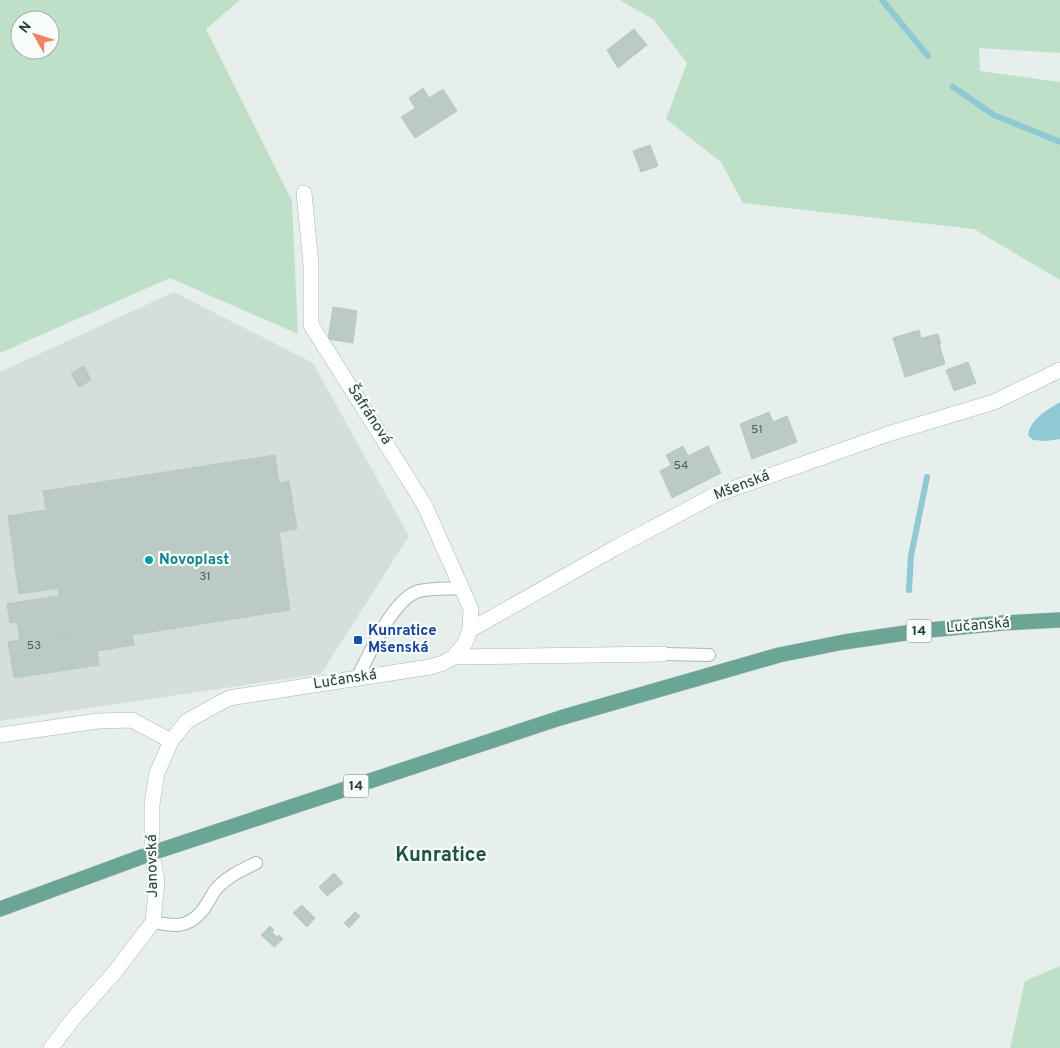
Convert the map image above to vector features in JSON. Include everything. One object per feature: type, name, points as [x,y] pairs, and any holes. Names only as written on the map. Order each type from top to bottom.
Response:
[{"type":"main road","name":"Lučanská","points":[[152,853],[560,718],[779,655],[844,642],[919,631],[1060,620]]},
{"type":"main road","name":"14","points":[[0,909],[152,853]]},
{"type":"street","name":"Šafránová","points":[[304,193],[310,264],[311,325],[424,504],[471,609],[470,630]]},
{"type":"street","name":"Mšenská","points":[[470,630],[615,548],[714,495],[888,434],[994,402],[1060,370]]},
{"type":"street","points":[[454,656],[465,643],[470,630]]},
{"type":"street","name":"Lučanská","points":[[172,741],[188,722],[229,698],[430,667],[443,663],[454,656],[663,654]]},
{"type":"street","points":[[0,735],[98,721],[132,720],[172,741]]},
{"type":"street","name":"Janovská","points":[[51,1048],[73,1019],[114,973],[152,922],[157,882],[152,853],[152,804],[158,773],[172,741]]},
{"type":"lane","points":[[357,678],[401,602],[418,591],[461,588]]},
{"type":"lane","name":"Lučanská","points":[[663,654],[709,655]]},
{"type":"lane","points":[[152,922],[175,926],[188,923],[202,911],[216,889],[230,876],[256,864]]},
{"type":"shaded area","points":[[174,292],[313,363],[409,536],[321,674],[0,721],[0,372]]},
{"type":"green space","points":[[0,0],[240,0],[206,29],[292,201],[298,334],[170,278],[0,353]]},
{"type":"green space","points":[[620,0],[1060,0],[1060,53],[979,48],[980,71],[1060,82],[1060,280],[974,229],[743,203],[721,162],[666,119],[687,63],[654,20]]},
{"type":"green space","points":[[1060,966],[1060,1048],[1010,1048],[1025,981]]},
{"type":"water","points":[[1060,402],[1060,439],[1033,440],[1028,435],[1032,424]]},
{"type":"building","points":[[634,29],[647,45],[618,68],[607,50]]},
{"type":"building","points":[[423,88],[429,98],[443,89],[457,111],[415,138],[401,117],[415,108],[409,98]]},
{"type":"building","points":[[650,145],[658,166],[641,172],[633,151]]},
{"type":"building","points":[[333,307],[357,311],[353,343],[328,339]]},
{"type":"building","points":[[919,330],[922,342],[937,337],[945,364],[905,377],[893,338]]},
{"type":"building","points":[[938,334],[941,344],[939,345],[937,337],[923,341],[922,338]]},
{"type":"building","points":[[968,362],[976,383],[954,391],[946,370]]},
{"type":"building","points":[[84,366],[91,380],[79,387],[71,373]]},
{"type":"building","points":[[769,412],[773,422],[787,416],[797,442],[752,459],[740,424]]},
{"type":"building","points":[[683,446],[688,456],[708,446],[721,473],[672,498],[660,471],[671,465],[666,455]]},
{"type":"building","name":"Novoplast","points":[[275,455],[279,483],[289,481],[297,529],[279,532],[290,610],[132,635],[134,645],[97,651],[99,665],[73,669],[68,632],[56,634],[51,597],[59,596],[58,588],[19,594],[8,516],[46,510],[43,491]]},
{"type":"building","points":[[51,597],[56,634],[68,632],[73,669],[14,678],[8,642],[20,640],[17,622],[10,623],[7,604]]},
{"type":"building","points":[[334,873],[343,883],[327,896],[319,887]]},
{"type":"building","points":[[302,905],[315,918],[307,927],[293,913]]},
{"type":"building","points":[[355,912],[360,916],[349,928],[344,923]]},
{"type":"building","points":[[270,926],[274,930],[272,932],[277,937],[279,935],[283,939],[274,947],[261,935]]},
{"type":"waterway","points":[[882,0],[928,56]]},
{"type":"waterway","points":[[953,87],[994,115],[1060,142]]},
{"type":"waterway","points":[[909,590],[911,556],[927,477]]},
{"type":"place","name":"Novoplast","points":[[149,560]]},
{"type":"place","name":"Kunratice Mšenská","points":[[358,640]]},
{"type":"district","name":"Kunratice","points":[[441,856]]}]
